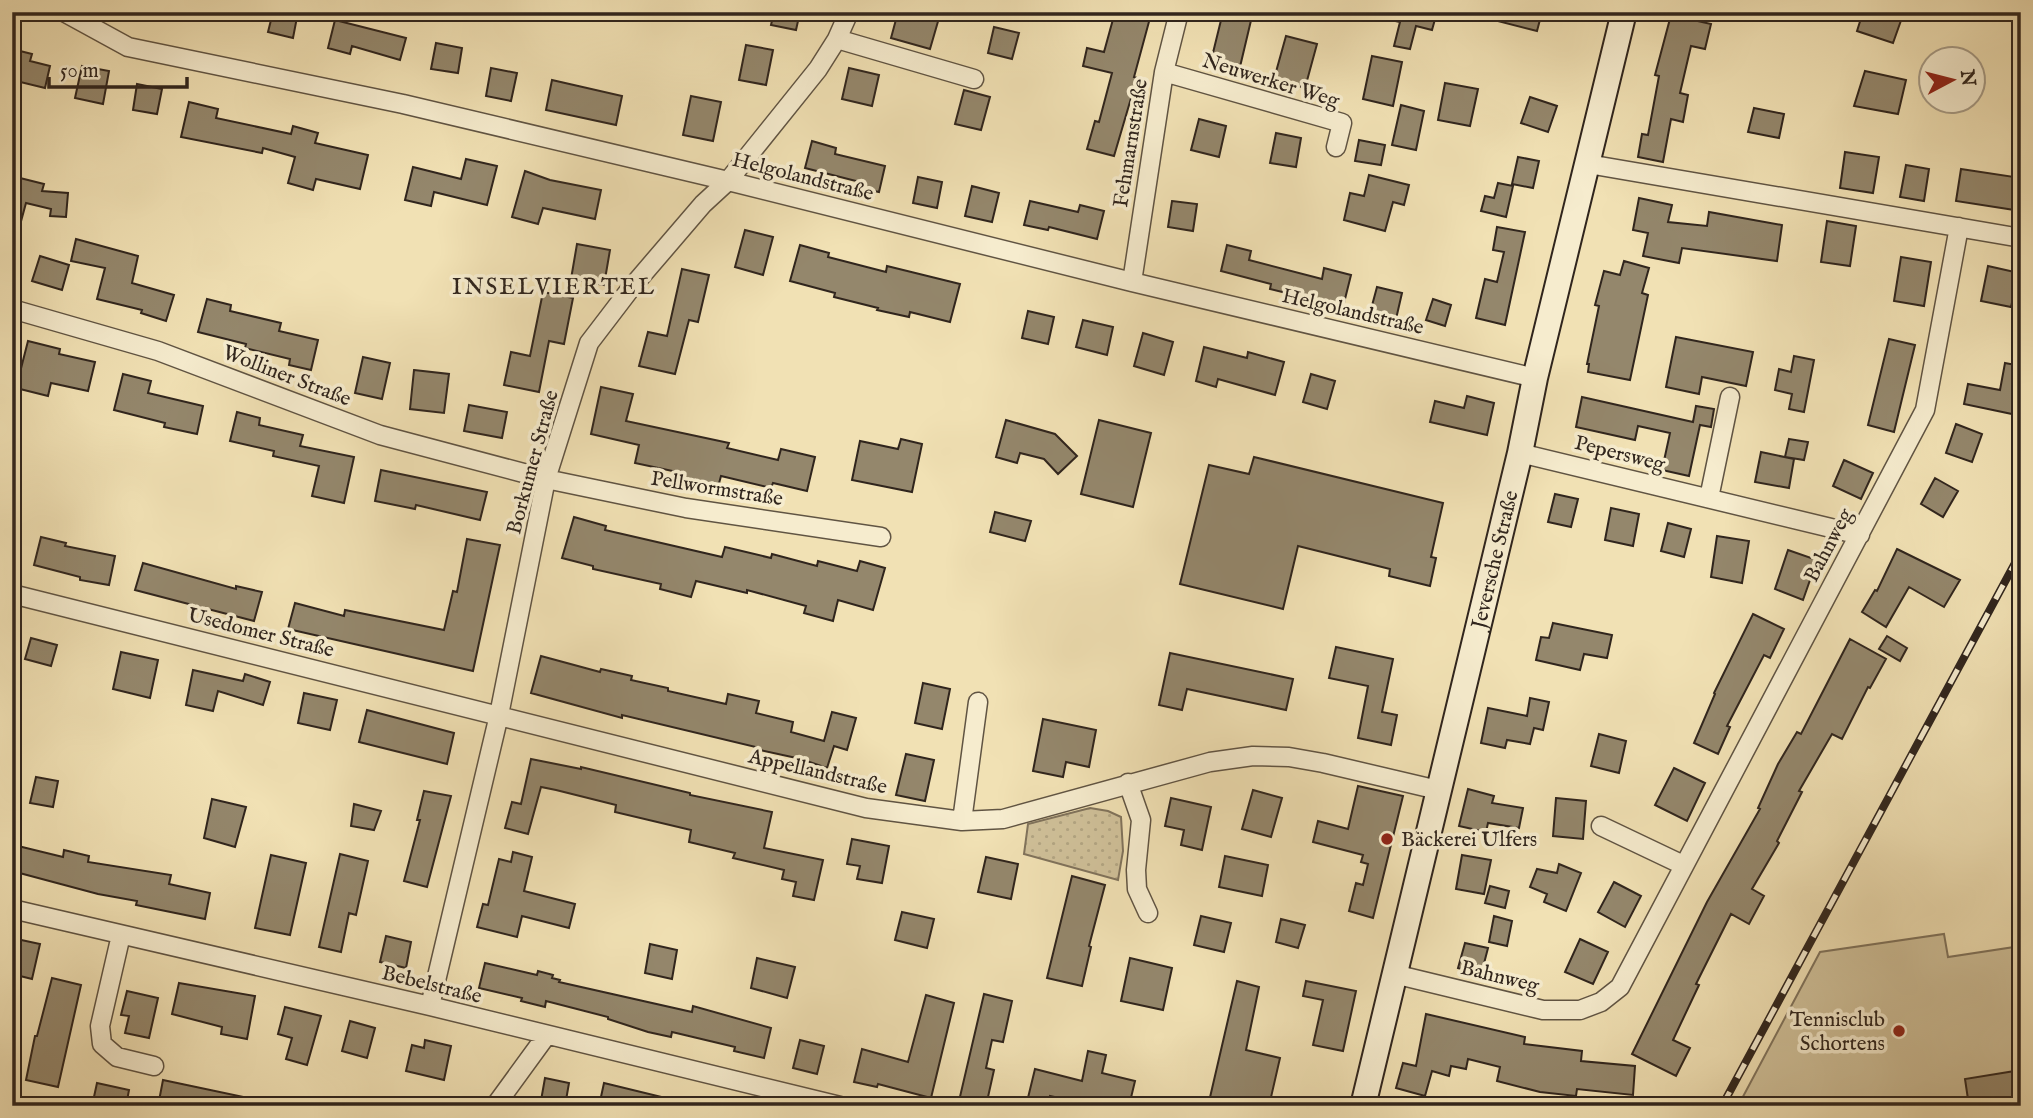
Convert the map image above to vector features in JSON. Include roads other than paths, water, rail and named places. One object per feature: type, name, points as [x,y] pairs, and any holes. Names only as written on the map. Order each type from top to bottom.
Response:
[{"type":"street","name":"Helgolandstraße","points":[[64,12],[128,47],[403,104],[1535,378]]},
{"type":"street","name":"Borkumer Straße","points":[[430,1006],[499,715],[546,479],[589,343],[640,277],[703,204],[728,181],[818,69],[837,39],[849,12]]},
{"type":"street","name":"Fehmarnstraße","points":[[1132,282],[1164,72],[1179,12]]},
{"type":"street","name":"Jeversche Straße","points":[[1363,1106],[1520,453],[1535,378],[1625,12]]},
{"type":"street","points":[[837,39],[974,79]]},
{"type":"street","name":"Neuwerker Weg","points":[[1164,72],[1342,123],[1336,147]]},
{"type":"street","points":[[1588,164],[2021,238]]},
{"type":"street","name":"Bahnweg","points":[[1394,974],[1543,1010],[1580,1010],[1601,1002],[1620,986],[1925,410],[1959,227]]},
{"type":"street","name":"Wolliner Straße","points":[[12,309],[158,351],[380,435],[546,479]]},
{"type":"street","points":[[1709,498],[1730,397]]},
{"type":"street","name":"Pepersweg","points":[[1520,453],[1860,535]]},
{"type":"street","name":"Pellwormstraße","points":[[546,479],[686,508],[881,537]]},
{"type":"street","name":"Usedomer Straße","points":[[12,594],[499,715]]},
{"type":"street","points":[[962,821],[978,702]]},
{"type":"street","name":"Appellandstraße","points":[[499,715],[866,808],[962,821],[1003,819],[1210,762],[1253,756],[1289,757],[1322,763],[1438,790]]},
{"type":"street","points":[[1128,783],[1141,820],[1137,889],[1148,913]]},
{"type":"street","points":[[1601,826],[1683,865]]},
{"type":"street","name":"Bebelstraße","points":[[12,909],[430,1006],[839,1106]]},
{"type":"street","points":[[121,935],[100,1026],[102,1044],[117,1057],[155,1066]]},
{"type":"street","points":[[495,1106],[546,1036]]},
{"type":"railway","points":[[1722,1106],[2021,552]]},
{"type":"railway","points":[[12,1093],[28,1106]]},
{"type":"place","name":"Bäckerei Ulfers","points":[[1387,839]]},
{"type":"place","name":"Tennisclub Schortens","points":[[1899,1031]]},
{"type":"district","name":"INSELVIERTEL","points":[[554,286]]}]
